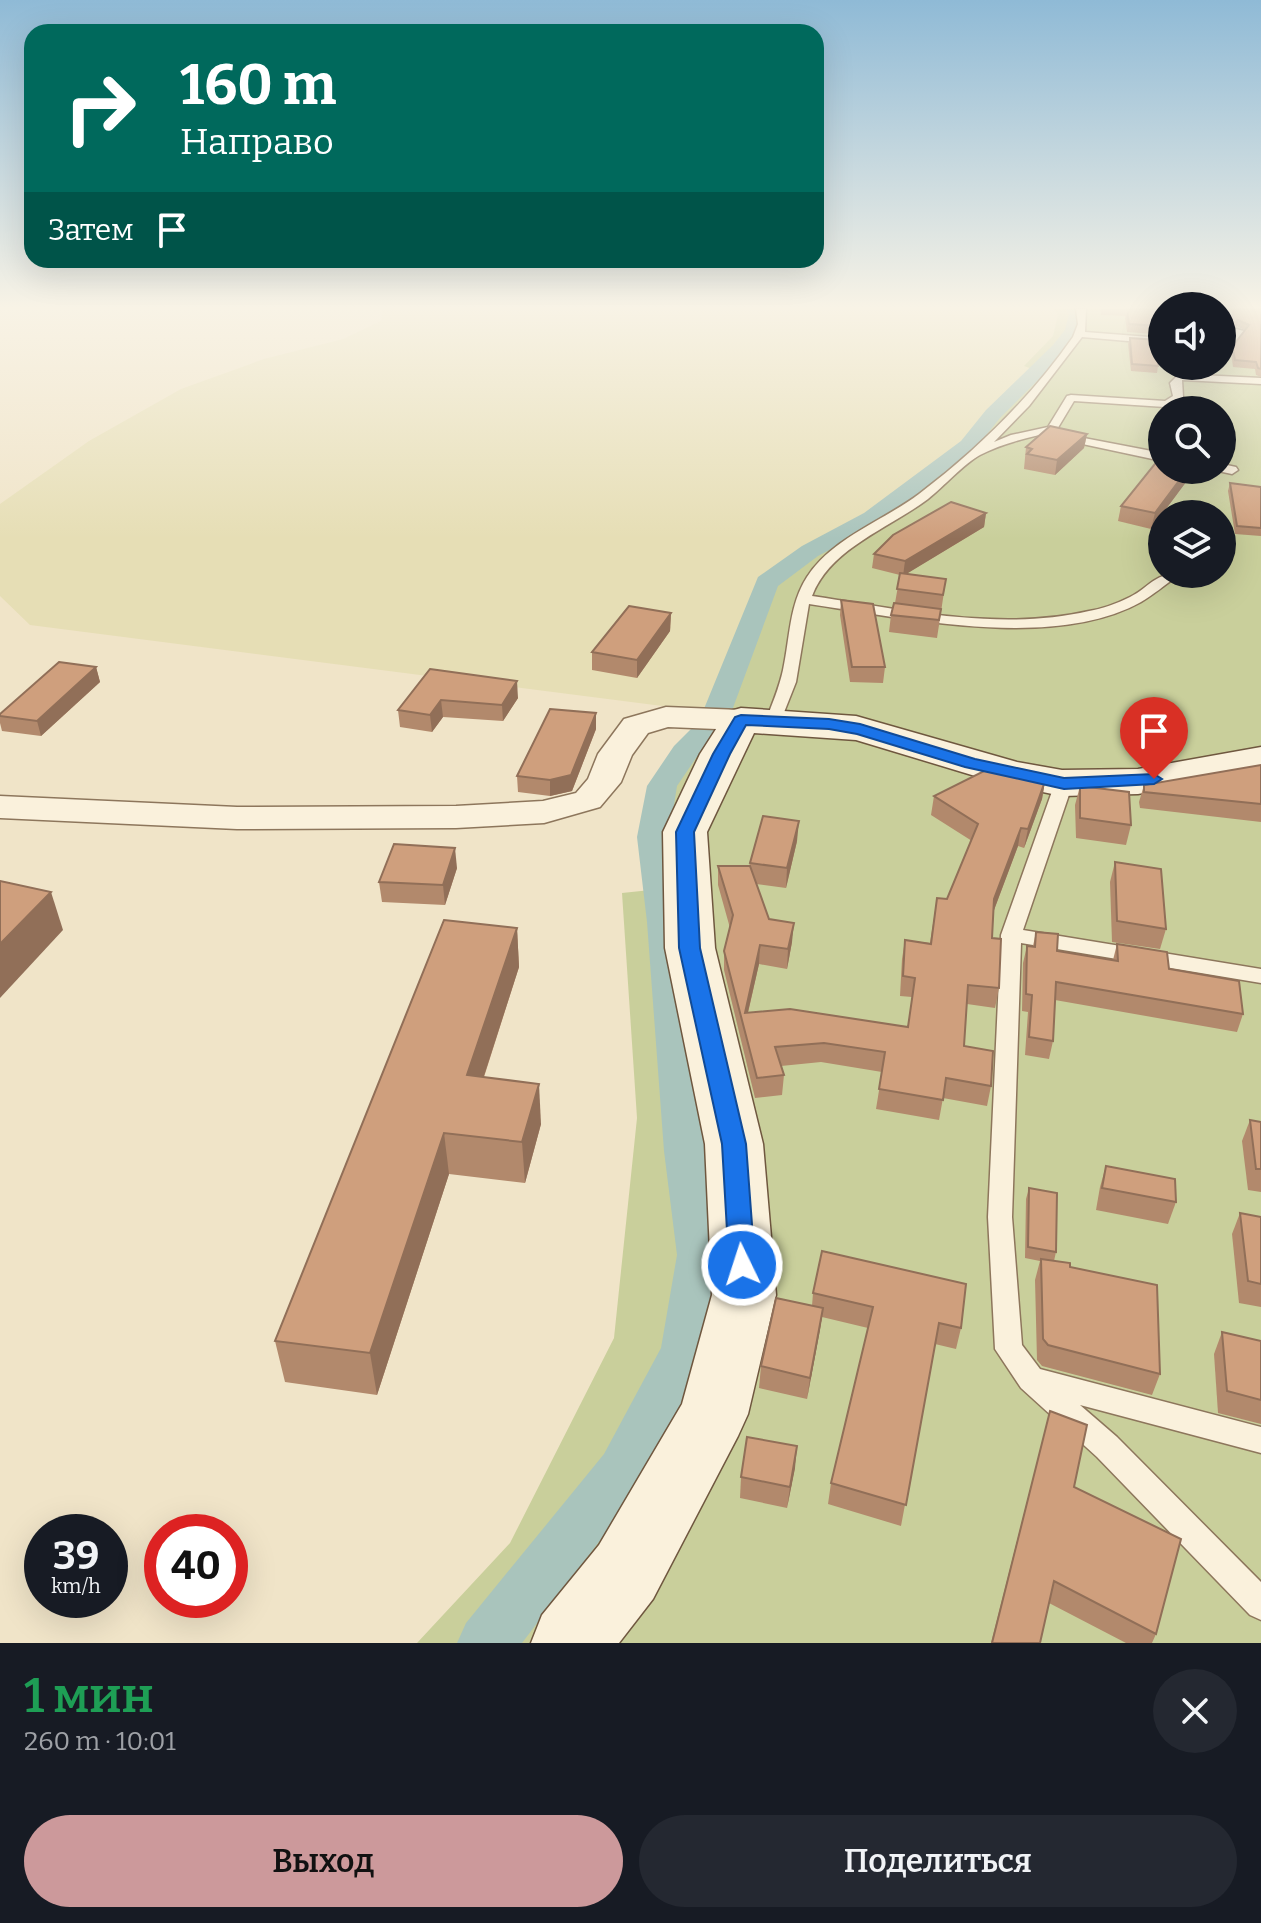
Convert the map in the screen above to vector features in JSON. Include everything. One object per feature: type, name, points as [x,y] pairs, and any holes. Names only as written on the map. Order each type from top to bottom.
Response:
[{"type":"street","points":[[0,807],[237,818],[456,817],[544,812],[588,800],[604,782],[615,754],[636,726],[666,717],[829,724],[860,729],[1004,772],[1064,783],[1182,777],[1261,759]]},
{"type":"street","points":[[570,1643],[626,1572],[714,1414],[744,1295],[734,1144],[690,948],[685,832],[733,720]]},
{"type":"lane","points":[[977,454],[1000,426],[1041,386]]},
{"type":"lane","points":[[733,720],[788,682],[802,599],[816,574],[837,553],[901,512],[977,454],[997,443],[1041,433],[1055,425],[1071,398],[1165,404],[1178,397],[1176,386]]},
{"type":"lane","points":[[1041,433],[1148,454]]},
{"type":"lane","points":[[802,599],[987,623],[1043,623],[1123,609],[1154,588]]},
{"type":"lane","points":[[1064,783],[1011,935],[1000,1217],[1003,1297],[1009,1349],[1031,1379],[1107,1447],[1261,1604]]},
{"type":"lane","points":[[1011,935],[1261,976]]},
{"type":"lane","points":[[1031,1379],[1261,1440]]},
{"type":"shaded area","points":[[190,386],[1022,386],[968,445],[872,518],[810,551],[736,665],[717,713],[30,625],[0,596],[0,504],[89,441]]},
{"type":"green space","points":[[1023,386],[1261,386],[1261,1643],[417,1643],[510,1543],[614,1338],[637,1118],[622,893],[660,889],[653,837],[662,786],[685,752],[712,724],[767,582],[810,551],[872,518],[968,445],[993,414]]},
{"type":"building","points":[[1050,426],[1087,434],[1057,460],[1027,454],[1032,449],[1026,447]]},
{"type":"building","points":[[1148,472],[1148,484],[1177,484],[1165,500],[1148,500],[1148,512],[1121,506]]},
{"type":"building","points":[[1230,484],[1261,487],[1261,528],[1237,526],[1236,500],[1233,500]]},
{"type":"building","points":[[951,502],[986,513],[905,561],[874,554],[893,535]]},
{"type":"building","points":[[900,573],[946,579],[943,595],[897,589]]},
{"type":"building","points":[[841,600],[873,604],[885,667],[852,667]]},
{"type":"building","points":[[894,603],[941,609],[939,620],[891,615]]},
{"type":"building","points":[[629,606],[671,613],[637,660],[592,652]]},
{"type":"building","points":[[59,662],[96,667],[37,721],[0,716],[0,714]]},
{"type":"building","points":[[430,669],[517,681],[502,705],[441,700],[430,715],[398,710]]},
{"type":"building","points":[[550,709],[596,713],[571,775],[550,780],[517,776]]},
{"type":"building","points":[[1261,765],[1261,804],[1144,792],[1144,785]]},
{"type":"building","points":[[994,766],[1045,781],[1028,829],[1021,828],[994,899],[992,938],[1001,939],[999,988],[968,985],[964,1046],[993,1051],[991,1086],[946,1078],[943,1100],[879,1089],[885,1052],[824,1043],[775,1047],[784,1075],[757,1078],[724,951],[733,915],[718,866],[750,866],[769,919],[794,923],[788,949],[760,945],[745,1013],[790,1009],[908,1027],[915,978],[903,976],[905,940],[931,944],[937,898],[947,899],[978,824],[934,796]]},
{"type":"building","points":[[1080,786],[1129,792],[1131,825],[1080,818]]},
{"type":"building","points":[[763,816],[799,821],[787,868],[750,863]]},
{"type":"building","points":[[394,844],[455,848],[443,885],[379,882]]},
{"type":"building","points":[[1115,862],[1161,869],[1166,929],[1117,921]]},
{"type":"building","points":[[0,881],[51,892],[0,944]]},
{"type":"building","points":[[444,920],[517,928],[467,1075],[539,1084],[522,1142],[444,1133],[370,1353],[275,1341]]},
{"type":"building","points":[[1036,932],[1058,934],[1057,951],[1118,961],[1117,944],[1167,952],[1169,969],[1239,981],[1243,1014],[1056,982],[1053,1041],[1029,1037],[1032,995],[1026,994],[1027,946],[1035,947]]},
{"type":"building","points":[[1250,1120],[1261,1122],[1261,1169],[1256,1169]]},
{"type":"building","points":[[1106,1166],[1175,1179],[1176,1202],[1102,1188]]},
{"type":"building","points":[[1029,1188],[1057,1193],[1056,1252],[1028,1247]]},
{"type":"building","points":[[1240,1213],[1261,1217],[1261,1284],[1248,1281]]},
{"type":"building","points":[[822,1251],[966,1284],[961,1328],[939,1323],[906,1505],[831,1483],[873,1307],[813,1293]]},
{"type":"building","points":[[1041,1259],[1070,1263],[1070,1267],[1157,1285],[1160,1374],[1048,1345],[1043,1339]]},
{"type":"building","points":[[776,1298],[823,1308],[810,1378],[761,1366]]},
{"type":"building","points":[[1222,1332],[1261,1341],[1261,1400],[1227,1391]]},
{"type":"building","points":[[1050,1411],[1087,1425],[1074,1487],[1181,1539],[1156,1634],[1054,1581],[1040,1643],[992,1643]]},
{"type":"building","points":[[747,1437],[797,1446],[790,1487],[741,1477]]},
{"type":"waterway","points":[[486,1643],[622,1471],[685,1351],[700,1255],[685,1151],[665,922],[653,837],[662,786],[685,752],[712,724],[767,582],[810,551],[872,518],[968,445],[1022,386]]},
{"type":"route","points":[[742,1265],[734,1144],[690,948],[685,832],[721,754],[741,720],[829,724],[860,729],[948,757],[1064,783],[1154,779]]}]
